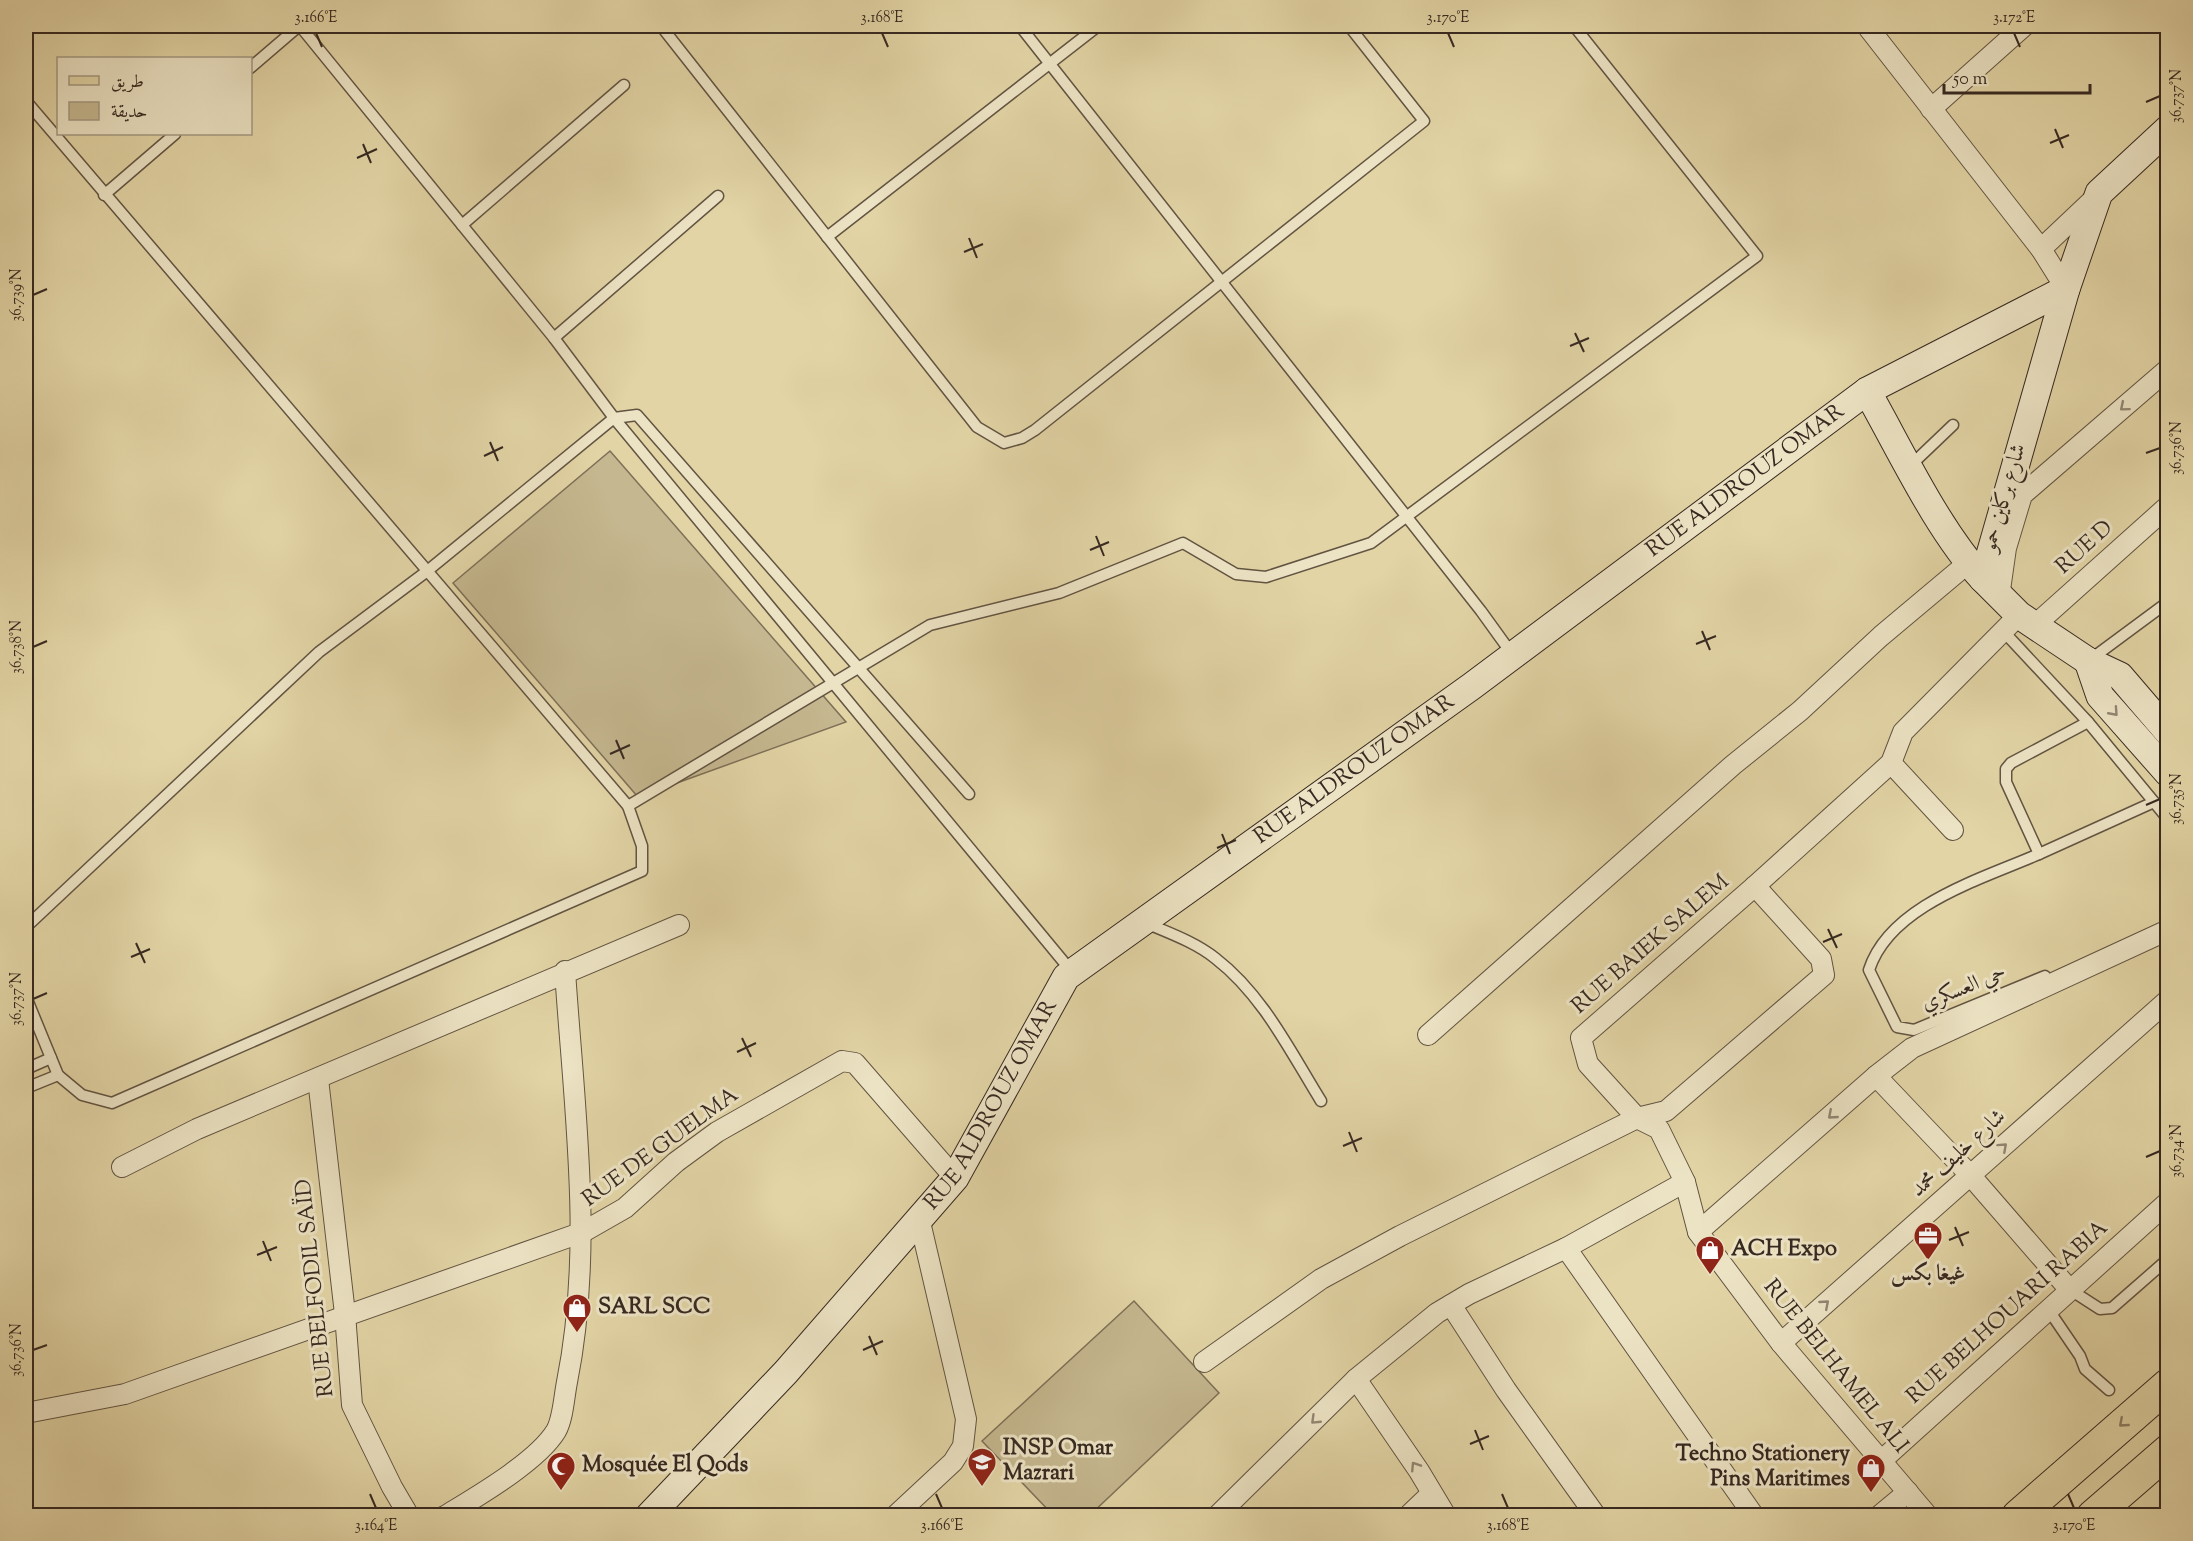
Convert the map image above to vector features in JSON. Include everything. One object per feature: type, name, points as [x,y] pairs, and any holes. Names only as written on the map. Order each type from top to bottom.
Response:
[{"type":"main road","points":[[2038,1509],[2168,1385]]},
{"type":"main road","points":[[2092,1515],[2168,1451]]},
{"type":"street","points":[[1867,26],[2041,249],[2067,289]]},
{"type":"street","points":[[1931,110],[2024,26]]},
{"type":"street","points":[[2041,249],[2168,129]]},
{"type":"street","name":"شارع بركاين حمو","points":[[1984,579],[2067,289],[2100,193]]},
{"type":"street","name":"RUE ALDROUZ OMAR","points":[[649,1515],[786,1372],[920,1222],[955,1178],[1066,977],[1512,655],[1867,392],[2067,289]]},
{"type":"street","points":[[2002,514],[2168,369]]},
{"type":"street","points":[[1867,392],[1910,467],[1984,579],[2020,624],[2120,676],[2168,732]]},
{"type":"street","points":[[1428,1035],[1733,765],[1800,711],[1881,636],[1984,579],[2006,548],[2022,495]]},
{"type":"street","name":"RUE D","points":[[2020,624],[2168,506]]},
{"type":"street","name":"RUE BAIEK SALEM","points":[[1638,1118],[1588,1064],[1581,1038],[1891,763],[1903,732],[2020,624]]},
{"type":"street","points":[[2088,661],[2100,696],[2168,772]]},
{"type":"street","points":[[1891,763],[1953,830]]},
{"type":"street","points":[[1204,1362],[1321,1279],[1400,1236],[1638,1118],[1666,1111],[1824,975],[1821,959],[1755,886]]},
{"type":"street","points":[[122,1167],[197,1129],[565,971],[679,925]]},
{"type":"street","points":[[1698,1232],[1876,1076],[1912,1048],[2168,928]]},
{"type":"street","points":[[445,1515],[484,1492],[543,1446],[557,1429],[574,1346],[583,1232],[565,971]]},
{"type":"street","name":"شارع خليف محمد","points":[[1781,1343],[2168,1000]]},
{"type":"street","name":"RUE DE GUELMA","points":[[26,1413],[125,1394],[345,1314],[583,1232],[625,1208],[676,1162],[717,1131],[842,1060],[855,1064],[955,1178]]},
{"type":"street","points":[[1876,1076],[1971,1176],[2069,1289]]},
{"type":"street","name":"RUE BELFODIL SAÏD","points":[[318,1079],[345,1314],[352,1405],[392,1487],[409,1515]]},
{"type":"street","name":"RUE BELHAMEL ALI","points":[[1638,1118],[1659,1129],[1685,1182],[1698,1232],[1781,1343],[1928,1515]]},
{"type":"street","points":[[1217,1515],[1356,1379],[1437,1313],[1566,1248],[1685,1182]]},
{"type":"street","name":"RUE BELHOUARI RABIA","points":[[1881,1461],[2168,1202]]},
{"type":"street","points":[[895,1515],[952,1462],[963,1446],[966,1419],[920,1222]]},
{"type":"street","points":[[1566,1248],[1754,1515]]},
{"type":"street","points":[[1450,1305],[1506,1390],[1596,1515]]},
{"type":"street","points":[[1356,1379],[1446,1515]]},
{"type":"street","points":[[1879,1515],[1908,1492]]},
{"type":"street","points":[[1408,1515],[1431,1494]]},
{"type":"lane","points":[[252,66],[299,26],[554,338],[614,418],[1072,972]]},
{"type":"lane","points":[[1020,26],[1406,516],[1512,655]]},
{"type":"lane","points":[[827,237],[1098,26]]},
{"type":"lane","points":[[667,28],[827,237],[977,427],[1004,443],[1022,438],[1035,430],[1424,121],[1349,26]]},
{"type":"lane","points":[[628,806],[930,625],[1059,593],[1183,543],[1236,574],[1266,577],[1371,543],[1757,256],[1574,26]]},
{"type":"lane","points":[[462,225],[624,85]]},
{"type":"lane","points":[[26,101],[628,806],[642,846],[642,871],[112,1103],[82,1095],[58,1075],[26,998]]},
{"type":"lane","points":[[104,195],[174,135]]},
{"type":"lane","points":[[554,338],[718,196]]},
{"type":"lane","points":[[26,927],[320,652],[426,572],[614,418],[637,416],[969,794]]},
{"type":"lane","points":[[1910,467],[1953,425]]},
{"type":"lane","points":[[2088,661],[2168,602]]},
{"type":"lane","points":[[2020,624],[2088,722],[2168,819]]},
{"type":"lane","points":[[2088,722],[2011,762],[2006,769],[2006,783],[2039,854],[2154,802]]},
{"type":"lane","name":"حي العسكري","points":[[2039,854],[1926,904],[1906,919],[1873,957],[1869,970],[1897,1027],[1914,1030],[2168,928]]},
{"type":"lane","points":[[1143,921],[1184,939],[1215,958],[1263,1006],[1321,1101]]},
{"type":"lane","points":[[26,1069],[51,1058]]},
{"type":"lane","points":[[26,1088],[58,1075]]},
{"type":"lane","points":[[2069,1289],[2100,1309],[2112,1308],[2168,1259]]},
{"type":"lane","points":[[2048,1309],[2080,1356],[2085,1369],[2109,1390]]},
{"type":"green space","points":[[610,451],[846,722],[638,797],[453,583]]},
{"type":"green space","points":[[1134,1301],[1219,1393],[1090,1515],[1053,1515],[982,1441]]},
{"type":"place","name":"غيغا بكس","points":[[1928,1262]]},
{"type":"place","name":"ACH Expo","points":[[1710,1276]]},
{"type":"place","name":"SARL SCC","points":[[577,1334]]},
{"type":"place","name":"INSP Omar Mazrari","points":[[982,1488]]},
{"type":"place","name":"Mosquée El Qods","points":[[561,1492]]},
{"type":"place","name":"Techno Stationery Pins Maritimes","points":[[1871,1494]]}]
